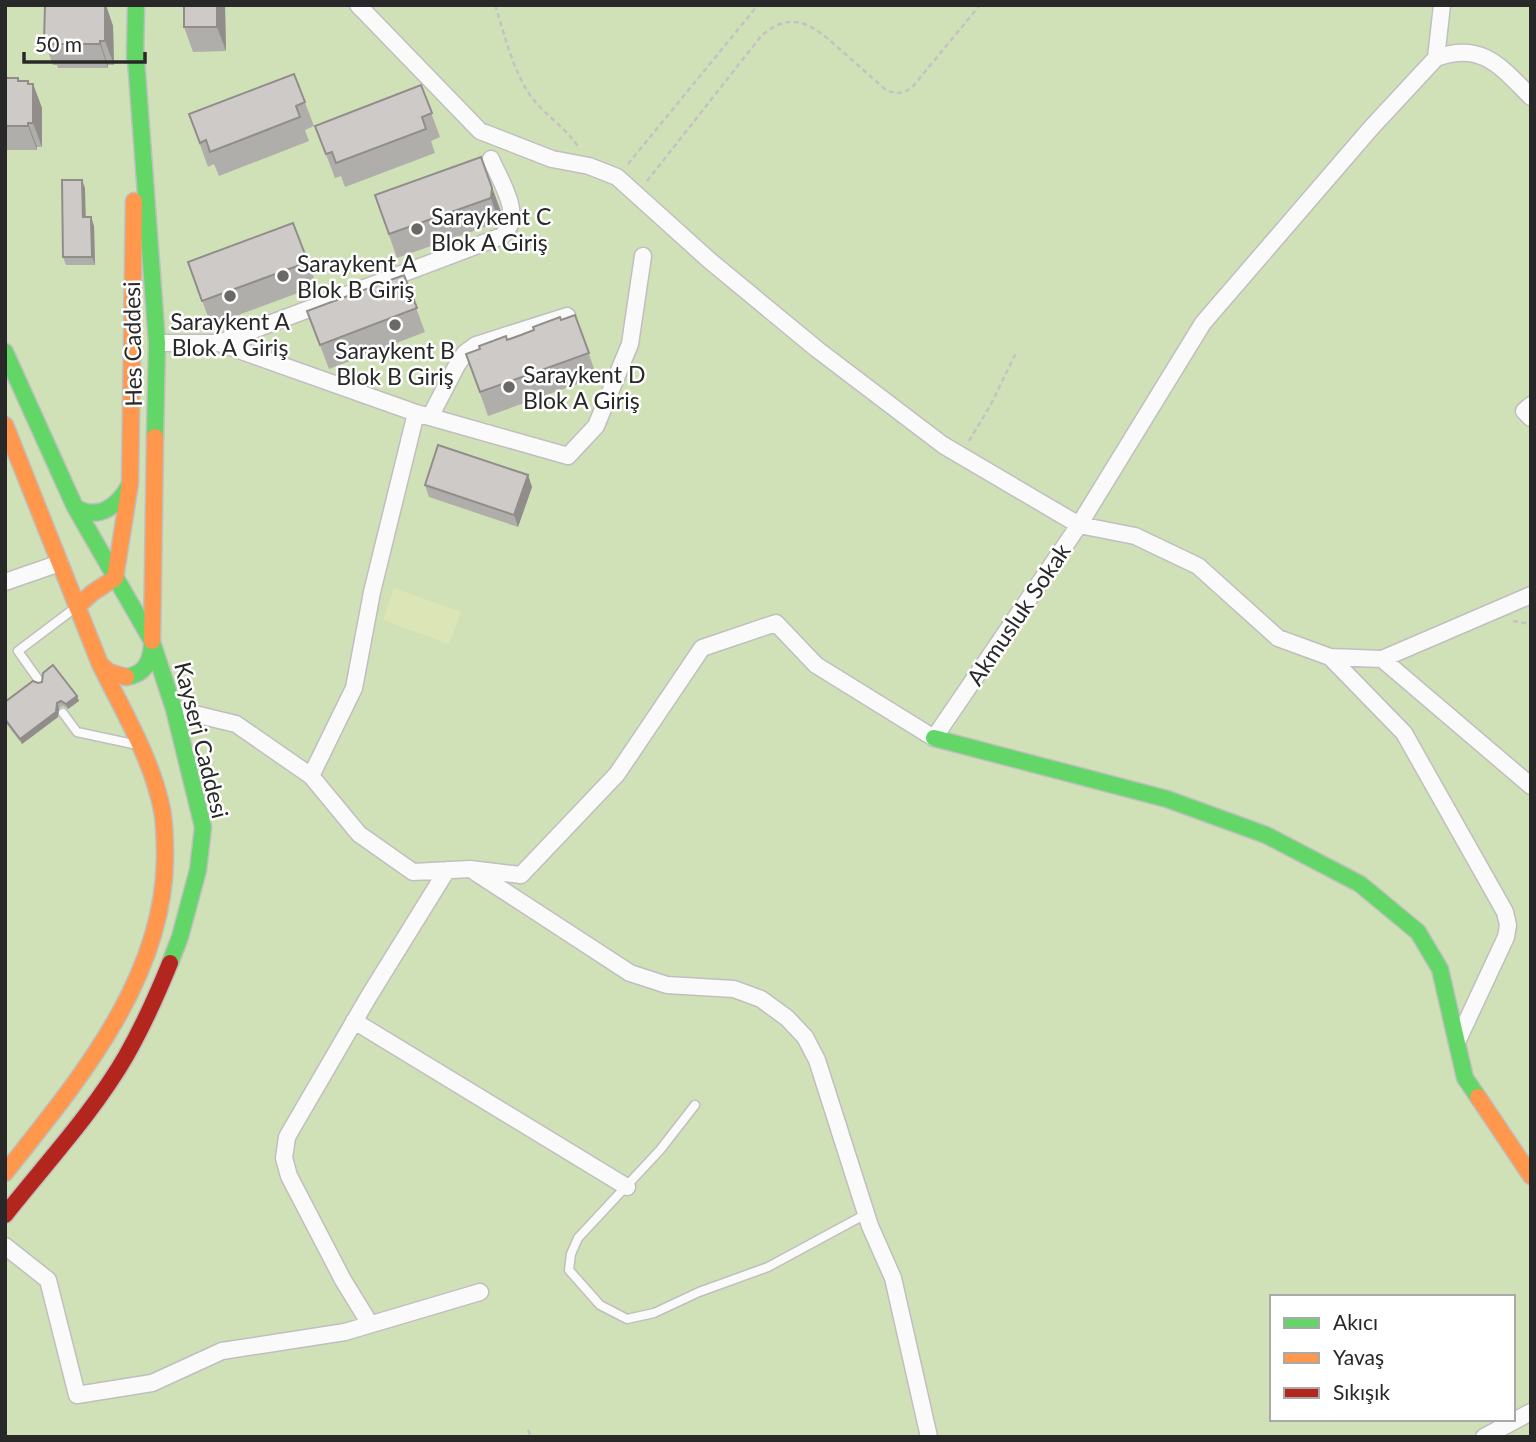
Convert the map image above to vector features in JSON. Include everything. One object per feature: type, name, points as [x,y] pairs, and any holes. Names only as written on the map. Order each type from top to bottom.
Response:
[{"type":"street","name":"Hes Caddesi","points":[[115,578],[131,484],[136,5]]},
{"type":"street","points":[[358,5],[480,131],[552,159],[589,166],[617,177],[709,260],[818,350],[943,445],[1079,525],[1203,323],[1371,128],[1436,58],[1450,53],[1479,54],[1500,65],[1531,97]]},
{"type":"street","points":[[1436,58],[1442,5]]},
{"type":"street","name":"Hes Caddesi","points":[[135,46],[157,343],[150,638]]},
{"type":"street","points":[[219,343],[502,236],[511,225],[512,211],[491,159]]},
{"type":"street","points":[[157,343],[219,343],[423,415],[568,456],[596,426],[630,344],[643,256]]},
{"type":"street","points":[[311,776],[354,688],[372,592],[423,415],[471,349],[567,316]]},
{"type":"street","name":"Kayseri Caddesi","points":[[5,352],[75,507],[150,638],[174,709],[203,827],[198,870],[180,937],[154,1002],[125,1057],[93,1105],[5,1215]]},
{"type":"street","points":[[1531,405],[1524,411],[1531,418]]},
{"type":"street","points":[[5,425],[99,660],[140,746],[162,807],[168,863],[160,918],[121,1008],[74,1086],[5,1173]]},
{"type":"street","points":[[75,507],[88,514],[105,512],[124,497],[131,484]]},
{"type":"street","name":"Akmusluk Sokak","points":[[934,737],[1079,525],[1135,536],[1198,566],[1278,638],[1330,657],[1382,659],[1531,595]]},
{"type":"street","points":[[5,582],[60,563]]},
{"type":"street","points":[[77,607],[115,578]]},
{"type":"street","points":[[174,709],[236,724],[311,776],[359,834],[413,872],[470,869],[521,875],[617,774],[702,648],[776,623],[816,665],[934,737],[1167,799],[1266,835],[1360,884],[1418,932],[1440,969],[1465,1078],[1531,1176]]},
{"type":"street","points":[[99,660],[106,670],[120,677],[136,675],[143,671],[152,657],[150,638]]},
{"type":"street","points":[[1330,657],[1404,733],[1505,912],[1508,925],[1506,937],[1457,1042]]},
{"type":"street","points":[[1382,659],[1531,786]]},
{"type":"street","points":[[470,869],[630,973],[667,985],[734,989],[761,999],[787,1018],[805,1037],[817,1060],[866,1214],[893,1278],[929,1437]]},
{"type":"street","points":[[370,1324],[343,1280],[289,1176],[284,1158],[287,1137],[354,1021],[447,870]]},
{"type":"street","points":[[354,1021],[627,1187]]},
{"type":"street","points":[[5,1246],[48,1280],[77,1395],[152,1383],[222,1351],[345,1332],[480,1292]]},
{"type":"street","points":[[1515,1421],[1531,1412]]},
{"type":"street","points":[[1484,1437],[1514,1421]]},
{"type":"lane","points":[[40,682],[18,651],[77,607]]},
{"type":"lane","points":[[63,713],[77,732],[140,746]]},
{"type":"lane","points":[[695,1105],[660,1150],[578,1238],[571,1254],[569,1270],[600,1305],[627,1319],[654,1314],[699,1292],[768,1267],[866,1214]]},
{"type":"path","points":[[495,5],[508,51],[528,94],[578,145],[589,166]]},
{"type":"path","points":[[617,177],[758,5]]},
{"type":"path","points":[[636,195],[762,35],[771,28],[791,22],[811,26],[886,90],[898,93],[914,85],[980,5]]},
{"type":"path","points":[[960,456],[990,406],[1016,353]]},
{"type":"path","points":[[528,1430],[531,1437]]},
{"type":"green space","points":[[5,5],[1531,5],[1531,1437],[5,1437]]},
{"type":"green space","points":[[394,588],[461,612],[449,644],[383,620]]},
{"type":"building","points":[[45,5],[105,5],[105,41],[100,41],[100,44],[50,44],[50,41],[44,41]]},
{"type":"building","points":[[184,5],[217,5],[217,27],[184,27]]},
{"type":"building","points":[[294,74],[305,102],[296,106],[300,117],[210,152],[206,140],[200,143],[189,114]]},
{"type":"building","points":[[5,78],[18,78],[18,81],[33,84],[33,123],[28,123],[28,126],[5,126]]},
{"type":"building","points":[[421,85],[432,113],[422,117],[426,129],[336,163],[332,152],[326,154],[315,126]]},
{"type":"building","points":[[481,157],[492,188],[491,198],[389,234],[375,195]]},
{"type":"building","points":[[62,180],[82,180],[83,217],[91,217],[92,257],[63,257]]},
{"type":"building","points":[[293,223],[308,262],[202,301],[188,262]]},
{"type":"building","points":[[404,275],[417,308],[320,345],[307,311]]},
{"type":"building","points":[[575,315],[589,353],[480,392],[466,354],[506,336],[507,340],[560,317],[561,320]]},
{"type":"building","points":[[438,445],[528,475],[514,515],[425,485]]},
{"type":"building","points":[[53,665],[77,696],[66,704],[61,701],[57,703],[56,712],[20,739],[5,719],[5,702],[33,681],[42,682],[43,673]]},
{"type":"traffic: fast","points":[[135,58],[136,5]]},
{"type":"traffic: fast","points":[[135,46],[157,343],[155,437]]},
{"type":"traffic: fast","points":[[5,352],[75,507],[152,641],[151,654],[146,665],[138,673],[126,677]]},
{"type":"traffic: fast","points":[[75,507],[91,513],[106,510],[119,500],[129,486]]},
{"type":"traffic: fast","points":[[152,642],[174,709],[203,827],[198,870],[170,963]]},
{"type":"traffic: fast","points":[[934,738],[1167,799],[1266,835],[1360,884],[1418,932],[1440,969],[1465,1078],[1478,1097]]},
{"type":"traffic: slow","points":[[115,578],[130,483],[134,201]]},
{"type":"traffic: slow","points":[[5,425],[100,664],[109,672],[126,677]]},
{"type":"traffic: slow","points":[[152,641],[155,437]]},
{"type":"traffic: slow","points":[[77,607],[115,578]]},
{"type":"traffic: slow","points":[[5,1173],[60,1103],[112,1027],[150,946],[161,903],[165,840],[157,791],[136,736],[100,664]]},
{"type":"traffic: slow","points":[[1478,1097],[1531,1176]]},
{"type":"traffic: jam","points":[[5,1215],[84,1118],[113,1077],[144,1022],[170,963]]},
{"type":"place","name":"Saraykent C Blok A Giriş","points":[[417,229]]},
{"type":"place","name":"Saraykent A Blok B Giriş","points":[[283,276]]},
{"type":"place","name":"Saraykent A Blok A Giriş","points":[[230,296]]},
{"type":"place","name":"Saraykent B Blok B Giriş","points":[[395,325]]},
{"type":"place","name":"Saraykent D Blok A Giriş","points":[[509,387]]}]
